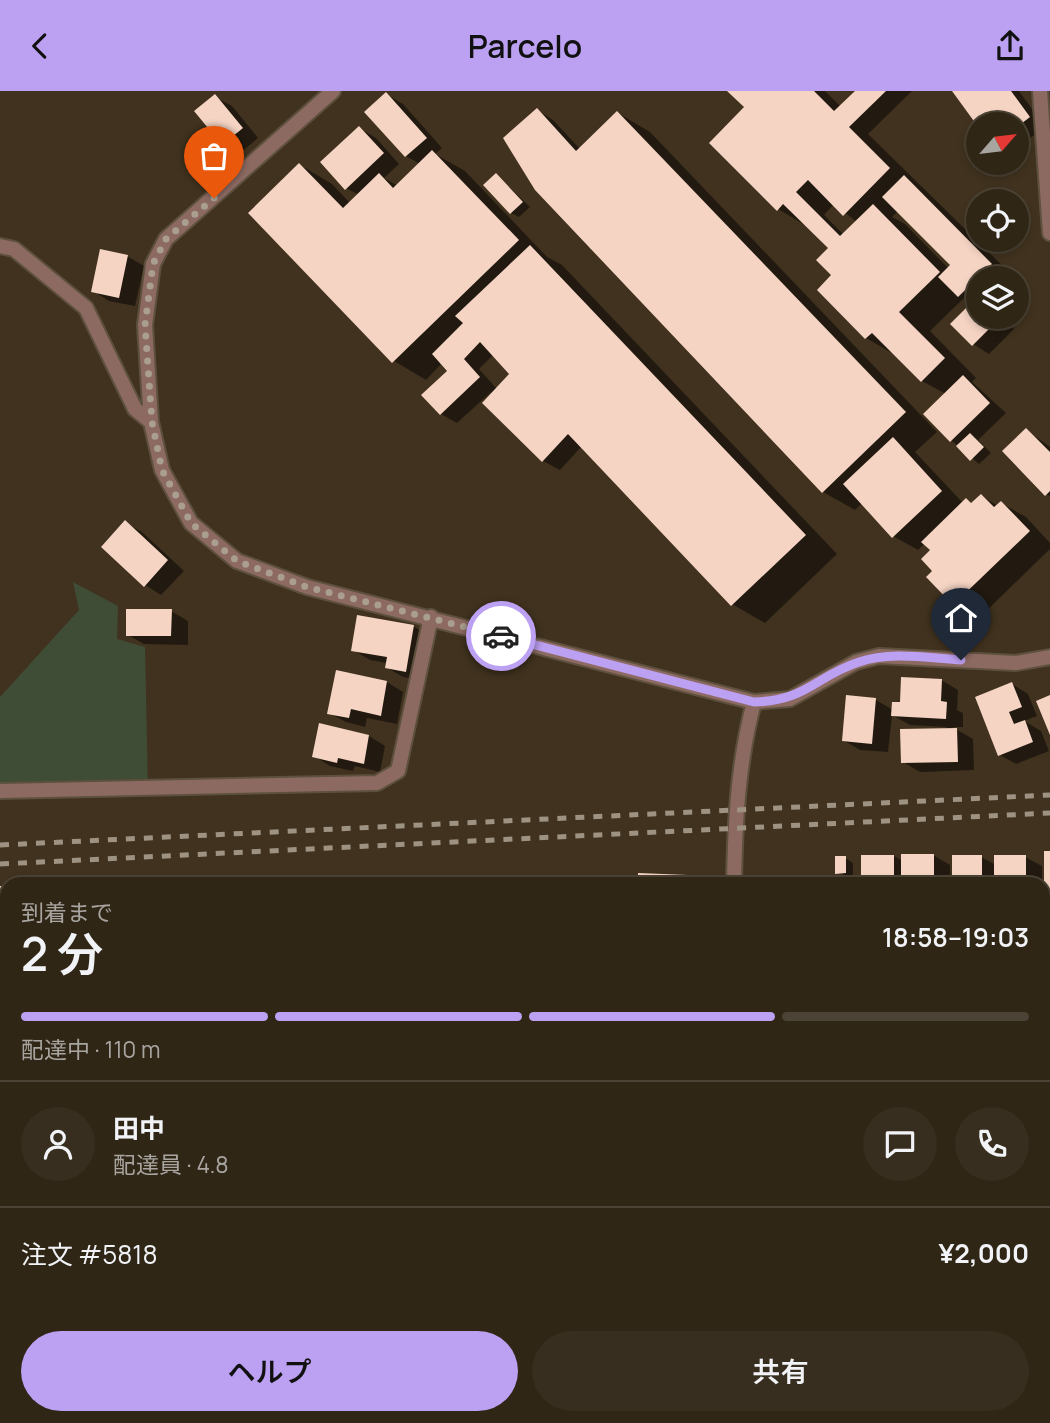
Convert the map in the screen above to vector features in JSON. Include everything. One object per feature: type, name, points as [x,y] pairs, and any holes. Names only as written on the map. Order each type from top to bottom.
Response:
[{"type":"street","points":[[333,91],[166,239],[153,264],[145,325],[152,422],[162,470],[191,523],[237,561],[307,587],[754,702],[790,699],[856,662],[880,656],[1016,663],[1050,657]]},
{"type":"street","points":[[1040,91],[1050,233]]},
{"type":"street","points":[[0,246],[14,249],[86,308],[135,409],[152,422]]},
{"type":"street","points":[[0,791],[377,783],[398,771],[431,617]]},
{"type":"street","points":[[734,877],[735,810],[747,728],[754,702]]},
{"type":"green space","points":[[73,582],[118,606],[117,639],[145,647],[148,790],[0,791],[0,697],[79,610]]},
{"type":"building","points":[[727,91],[814,91],[834,111],[855,91],[886,91],[849,127],[890,168],[843,216],[808,180],[796,192],[840,236],[873,204],[940,272],[899,312],[945,358],[921,382],[872,333],[865,339],[817,290],[831,275],[816,260],[828,248],[783,204],[777,211],[709,143],[744,107]]},
{"type":"building","points":[[952,91],[1011,91],[1026,112],[967,112]]},
{"type":"building","points":[[386,92],[427,138],[405,157],[364,112]]},
{"type":"building","points":[[215,94],[243,128],[222,145],[194,111]]},
{"type":"building","points":[[537,108],[576,151],[617,111],[906,412],[822,493],[535,190],[503,138]]},
{"type":"building","points":[[359,126],[384,153],[345,190],[320,162]]},
{"type":"building","points":[[432,150],[519,240],[392,363],[248,213],[299,163],[343,208],[379,173],[393,188]]},
{"type":"building","points":[[496,173],[523,202],[510,214],[483,185]]},
{"type":"building","points":[[904,175],[966,238],[966,252],[980,252],[992,264],[966,266],[966,289],[958,297],[938,277],[950,265],[882,197]]},
{"type":"building","points":[[530,245],[806,535],[731,606],[568,434],[542,462],[482,403],[509,374],[480,342],[464,359],[480,377],[440,415],[421,395],[447,371],[432,354],[463,323],[455,316]]},
{"type":"building","points":[[100,249],[128,255],[119,298],[91,292]]},
{"type":"building","points":[[966,308],[966,329],[989,329],[972,346],[950,324]]},
{"type":"building","points":[[963,375],[990,403],[950,442],[923,414]]},
{"type":"building","points":[[1026,428],[1050,452],[1050,491],[1045,496],[1002,451]]},
{"type":"building","points":[[970,433],[984,447],[970,461],[956,446]]},
{"type":"building","points":[[893,437],[942,491],[892,538],[843,484]]},
{"type":"building","points":[[981,494],[994,507],[1001,501],[1030,531],[953,605],[926,577],[932,571],[921,559],[930,550],[921,542],[966,498],[971,503]]},
{"type":"building","points":[[125,520],[168,560],[144,587],[101,547]]},
{"type":"building","points":[[126,609],[172,609],[171,636],[126,636]]},
{"type":"building","points":[[357,615],[414,625],[406,672],[385,668],[387,657],[351,651]]},
{"type":"building","points":[[336,670],[387,681],[381,716],[351,709],[349,718],[327,714]]},
{"type":"building","points":[[901,677],[942,679],[941,701],[947,702],[946,719],[891,716],[892,702],[900,702]]},
{"type":"building","points":[[1012,682],[1022,707],[1009,712],[1014,724],[1025,720],[1033,742],[998,756],[975,697]]},
{"type":"building","points":[[846,695],[876,698],[872,744],[842,741]]},
{"type":"building","points":[[1050,695],[1050,735],[1036,701]]},
{"type":"building","points":[[319,723],[369,735],[364,764],[338,758],[337,763],[312,757]]},
{"type":"building","points":[[957,728],[958,762],[901,763],[900,729]]},
{"type":"building","points":[[1044,851],[1050,851],[1050,877],[1044,877]]},
{"type":"building","points":[[901,854],[934,854],[934,877],[901,877]]},
{"type":"building","points":[[861,855],[894,855],[894,877],[861,877]]},
{"type":"building","points":[[952,855],[982,855],[982,877],[952,877]]},
{"type":"building","points":[[994,855],[1026,855],[1026,877],[994,877]]},
{"type":"building","points":[[835,856],[846,856],[846,873],[835,874]]},
{"type":"building","points":[[638,873],[688,875],[688,877],[638,877]]},
{"type":"railway","points":[[0,845],[1050,795]]},
{"type":"railway","points":[[0,864],[1050,813]]},
{"type":"way so far","points":[[214,198],[166,239],[153,264],[145,325],[152,422],[162,470],[191,523],[237,561],[307,587],[501,636]]},
{"type":"route","points":[[501,636],[754,702],[790,699],[856,662],[880,656],[961,660]]}]
